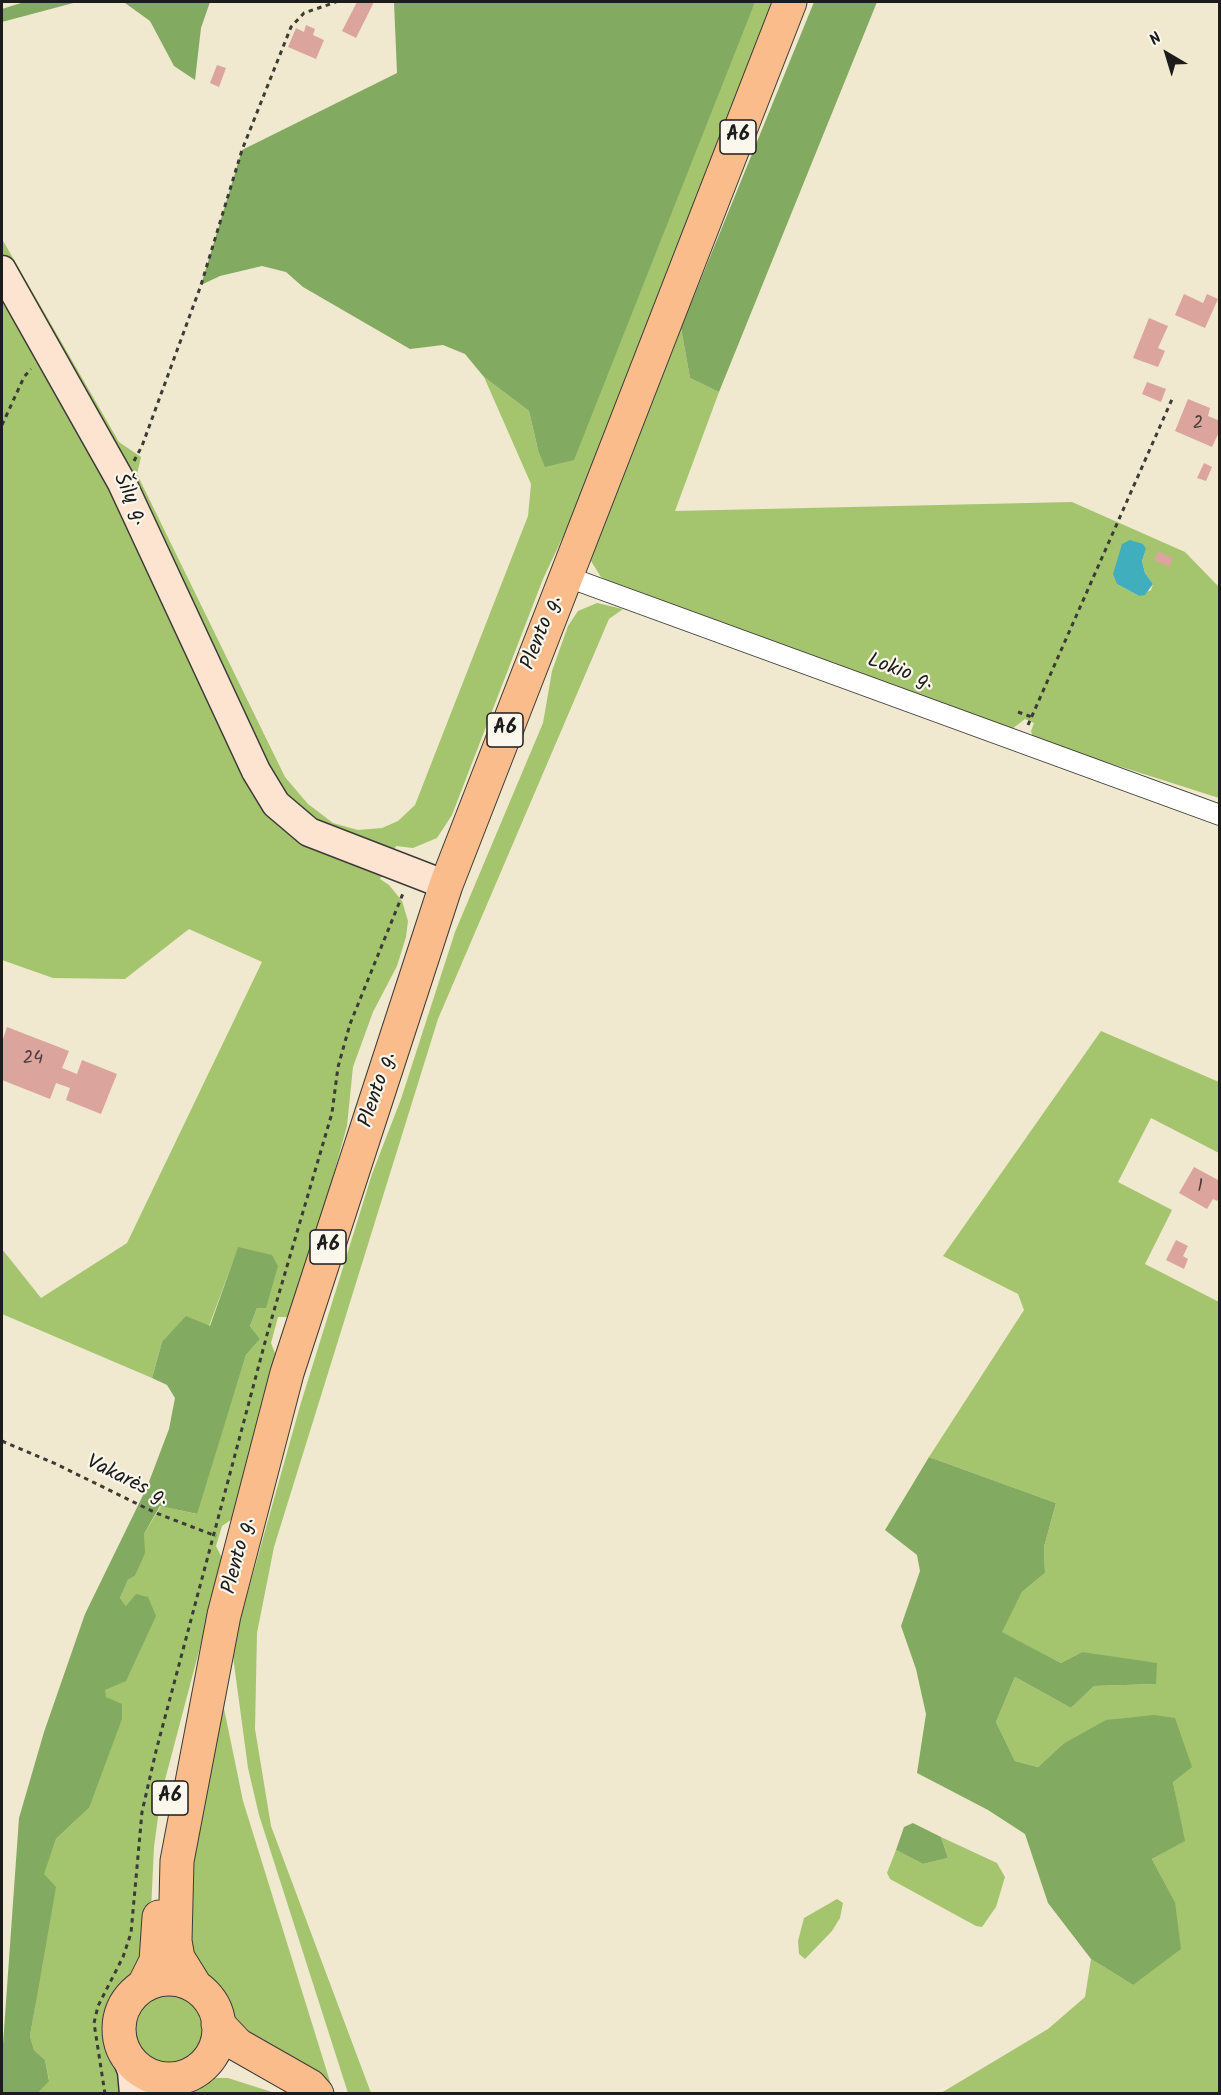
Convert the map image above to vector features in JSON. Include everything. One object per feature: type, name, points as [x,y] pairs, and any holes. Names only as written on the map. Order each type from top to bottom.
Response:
[{"type":"highway","name":"A6","points":[[564,576],[790,2]]},
{"type":"highway","name":"Plento g.","points":[[196,1987],[178,1958],[175,1941],[177,1861],[224,1615],[242,1544],[287,1373],[446,885],[564,576]]},
{"type":"highway","name":"Plento g.","points":[[144,1985],[156,1960],[159,1943],[159,1894],[163,1844],[172,1785],[191,1712],[224,1615]]},
{"type":"highway","points":[[177,2080],[210,2057],[217,2041],[218,2024],[215,2009],[207,1997],[196,1987],[170,1979],[144,1985],[131,1995],[123,2009],[119,2025],[120,2041],[126,2056],[147,2074],[177,2080],[217,2066],[237,2067],[277,2080],[307,2094]]},
{"type":"highway","points":[[218,2024],[238,2045],[310,2086],[316,2094]]},
{"type":"main road","name":"Šilų g.","points":[[2,270],[50,351],[122,483],[256,771],[276,804],[309,832],[446,885]]},
{"type":"main road","points":[[126,2056],[132,2071],[135,2094]]},
{"type":"street","name":"Lokio g.","points":[[564,576],[1220,815]]},
{"type":"path","points":[[122,483],[142,446],[201,285],[242,150],[291,27],[304,13],[336,2]]},
{"type":"path","points":[[2,425],[24,376],[50,351]]},
{"type":"path","points":[[1020,743],[1173,398]]},
{"type":"path","points":[[1018,712],[1032,717]]},
{"type":"path","name":"Vakarės g.","points":[[2,1441],[56,1464],[156,1513],[242,1544]]},
{"type":"green space","points":[[24,2],[77,2],[2,22],[2,9]]},
{"type":"green space","points":[[115,2],[210,2],[201,28],[195,80],[174,66],[150,21],[125,3]]},
{"type":"green space","points":[[394,2],[755,2],[574,460],[545,467],[538,450],[529,411],[484,377],[465,354],[443,345],[410,349],[303,287],[286,272],[262,266],[220,276],[201,285],[242,150],[397,73]]},
{"type":"green space","points":[[755,2],[777,2],[583,494],[543,579],[452,815],[437,838],[413,848],[396,846],[380,879],[389,885],[402,901],[408,921],[406,937],[397,966],[373,1012],[353,1067],[347,1126],[298,1302],[295,1311],[287,1317],[278,1317],[271,1343],[278,1361],[235,1517],[222,1526],[216,1546],[223,1560],[161,1795],[154,1847],[150,1932],[144,1967],[121,1988],[111,2004],[107,2025],[110,2044],[124,2072],[127,2093],[38,2093],[49,2080],[45,2060],[34,2050],[30,2036],[35,2006],[43,1874],[56,1839],[89,1808],[105,1690],[126,1606],[120,1598],[128,1580],[135,1576],[144,1553],[144,1534],[161,1506],[196,1514],[246,1355],[260,1339],[250,1326],[257,1308],[238,1248],[209,1326],[162,1342],[152,1378],[2,1314],[2,1249],[41,1298],[127,1243],[262,962],[189,929],[125,979],[53,978],[2,960],[2,239],[119,442],[141,457],[137,474],[285,777],[308,804],[333,823],[358,830],[382,828],[398,821],[415,805],[528,516],[531,484],[484,377],[529,411],[538,450]]},
{"type":"green space","points":[[814,2],[877,2],[719,392],[690,378],[681,328]]},
{"type":"green space","points":[[681,328],[690,378],[719,392],[675,511],[1072,502],[1185,552],[1219,587],[1219,798],[1040,741],[1033,738],[1031,731],[1034,723],[1025,719],[1012,729],[622,588],[601,577],[591,561],[596,537]],"holes":[[[1146,549],[1142,561],[1145,573],[1153,584],[1151,590],[1139,596],[1117,584]]]},
{"type":"green space","points":[[597,603],[623,609],[609,619],[438,1019],[274,1547],[257,1633],[255,1729],[271,1826],[371,2093],[348,2093],[259,1815],[248,1768],[232,1649],[300,1406],[372,1174],[401,1099],[455,932],[543,723],[552,671],[568,626],[578,611]]},
{"type":"green space","points":[[1101,1031],[1219,1082],[1219,1153],[1151,1118],[1118,1182],[1172,1210],[1145,1264],[1219,1302],[1219,2093],[941,2093],[1048,2029],[1085,1997],[1091,1959],[1133,1985],[1175,1902],[1152,1859],[1184,1841],[1173,1782],[1063,1744],[1038,1767],[1015,1761],[996,1722],[1015,1677],[1071,1708],[1094,1686],[1156,1684],[1082,1652],[1061,1663],[1001,1632],[1022,1592],[1045,1573],[1044,1547],[1056,1503],[929,1457],[1024,1310],[1018,1294],[943,1256]]},
{"type":"green space","points":[[238,1247],[272,1255],[278,1266],[266,1308],[257,1308],[250,1326],[260,1339],[246,1355],[197,1514],[160,1506],[144,1534],[145,1553],[135,1576],[128,1580],[120,1598],[126,1606],[136,1594],[148,1597],[156,1616],[126,1681],[105,1690],[106,1697],[122,1704],[122,1719],[89,1808],[56,1839],[44,1874],[56,1887],[30,2036],[34,2050],[45,2060],[49,2081],[38,2093],[2,2093],[2,2058],[19,1818],[44,1732],[85,1614],[147,1487],[169,1429],[175,1398],[167,1385],[152,1378],[162,1342],[186,1316],[210,1326]]},
{"type":"green space","points":[[929,1457],[1056,1503],[1044,1547],[1045,1573],[1022,1592],[1002,1632],[1061,1663],[1082,1652],[1157,1663],[1156,1684],[1094,1686],[1071,1708],[1015,1677],[996,1722],[1015,1761],[1038,1767],[1063,1744],[1106,1720],[1154,1715],[1175,1718],[1192,1767],[1173,1782],[1185,1841],[1152,1859],[1175,1902],[1181,1949],[1133,1985],[1091,1959],[1048,1903],[1025,1834],[988,1810],[917,1773],[926,1714],[916,1669],[901,1626],[920,1571],[917,1555],[885,1530]]},
{"type":"green space","points":[[220,1689],[243,1801],[332,2088],[231,2024],[227,2005],[183,1945],[182,1928]]},
{"type":"green space","points":[[913,1823],[941,1837],[948,1858],[923,1864],[896,1850],[904,1827]]},
{"type":"green space","points":[[941,1837],[997,1863],[1005,1877],[996,1907],[982,1927],[976,1926],[890,1879],[887,1873],[896,1850],[923,1864],[948,1858]]},
{"type":"green space","points":[[837,1899],[843,1903],[840,1918],[832,1931],[805,1959],[799,1954],[798,1941],[804,1918]]},
{"type":"green space","points":[[169,1992],[182,1995],[194,2002],[201,2014],[204,2027],[201,2040],[194,2052],[182,2059],[169,2062],[156,2059],[144,2052],[137,2040],[134,2027],[137,2014],[144,2002],[156,1995]]},
{"type":"green space","points":[[209,2078],[228,2078],[275,2093],[174,2094]]},
{"type":"water","points":[[1130,540],[1143,544],[1146,549],[1142,561],[1145,573],[1153,584],[1145,595],[1139,596],[1117,584],[1113,574],[1122,544]]},
{"type":"building","points":[[357,2],[374,2],[356,38],[342,31]]},
{"type":"building","points":[[306,25],[315,29],[313,35],[324,40],[316,59],[288,47],[296,28],[304,32]]},
{"type":"building","points":[[217,65],[226,68],[219,87],[210,83]]},
{"type":"building","points":[[1184,294],[1203,303],[1207,294],[1218,299],[1205,328],[1175,315]]},
{"type":"building","points":[[1149,318],[1168,326],[1158,348],[1165,351],[1158,367],[1133,358]]},
{"type":"building","points":[[1147,382],[1166,389],[1161,402],[1142,394]]},
{"type":"building","points":[[1188,399],[1210,408],[1208,416],[1220,421],[1220,430],[1212,447],[1175,431]]},
{"type":"building","points":[[1204,463],[1212,467],[1206,481],[1197,478]]},
{"type":"building","points":[[1158,551],[1173,558],[1169,567],[1154,560]]},
{"type":"building","points":[[7,1027],[69,1051],[62,1068],[77,1074],[82,1060],[117,1074],[101,1114],[66,1100],[70,1088],[56,1083],[50,1099],[2,1080],[2,1042]]},
{"type":"building","points":[[1194,1167],[1220,1181],[1220,1196],[1217,1201],[1213,1199],[1207,1209],[1179,1193]]},
{"type":"building","points":[[1176,1240],[1188,1246],[1183,1256],[1188,1259],[1184,1269],[1166,1260]]}]
